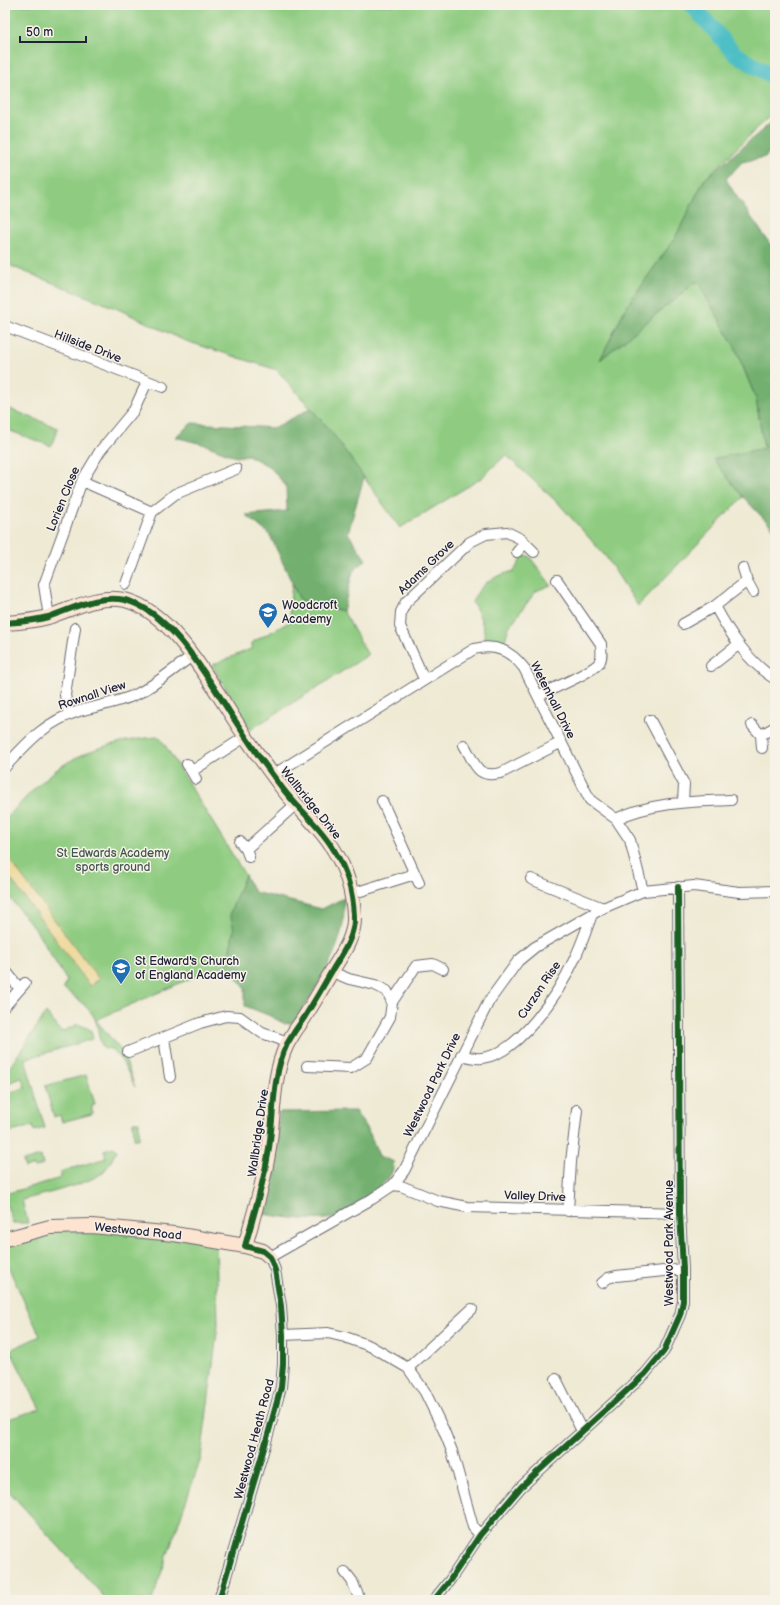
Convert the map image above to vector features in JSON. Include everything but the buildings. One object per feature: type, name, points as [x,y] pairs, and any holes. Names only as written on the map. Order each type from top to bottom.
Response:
[{"type":"street","name":"Hillside Drive","points":[[5,326],[163,388]]},
{"type":"street","name":"Lorien Close","points":[[49,617],[44,585],[82,481],[100,451],[134,410],[147,382]]},
{"type":"street","points":[[126,584],[152,512],[175,494],[236,469]]},
{"type":"street","points":[[82,481],[152,512]]},
{"type":"street","name":"Adams Grove","points":[[424,679],[400,626],[401,612],[406,602],[470,542],[479,537],[494,532],[507,532],[526,543],[534,552]]},
{"type":"street","points":[[517,552],[526,543]]},
{"type":"street","points":[[743,568],[747,581],[753,592]]},
{"type":"street","points":[[538,696],[589,670],[599,663],[602,657],[601,644],[556,580]]},
{"type":"street","points":[[683,624],[715,606],[747,581]]},
{"type":"street","name":"Wallbridge Drive","points":[[5,624],[28,622],[49,617],[88,602],[107,598],[124,600],[141,606],[156,616],[166,624],[192,656],[245,737],[296,804],[334,848],[348,879],[354,917],[352,933],[342,955],[288,1042],[281,1060],[275,1085],[268,1160],[245,1246]]},
{"type":"street","points":[[715,606],[738,645],[764,672],[775,679]]},
{"type":"street","points":[[69,715],[65,695],[75,628]]},
{"type":"street","points":[[711,666],[738,645]]},
{"type":"street","name":"Wetenhall Drive","points":[[273,774],[474,649],[486,646],[500,649],[517,659],[524,668],[560,743],[590,800],[616,819],[630,840],[643,891]]},
{"type":"street","name":"Rownall View","points":[[5,767],[30,739],[43,728],[69,715],[136,694],[147,689],[192,656]]},
{"type":"street","points":[[650,720],[684,784],[683,802]]},
{"type":"street","points":[[752,725],[761,735],[762,748]]},
{"type":"street","points":[[761,735],[775,726]]},
{"type":"street","points":[[192,771],[245,737]]},
{"type":"street","points":[[464,745],[479,770],[484,774],[491,776],[501,773],[560,743]]},
{"type":"street","points":[[351,894],[417,879],[382,800]]},
{"type":"street","points":[[616,819],[626,814],[683,802],[731,800]]},
{"type":"street","points":[[245,849],[296,804]]},
{"type":"street","points":[[531,879],[603,908]]},
{"type":"street","name":"Westwood Park Drive","points":[[270,1257],[372,1199],[393,1185],[404,1171],[489,1001],[518,961],[535,947],[591,917],[603,908],[643,891],[678,887],[707,887],[743,892],[775,891]]},
{"type":"street","name":"Westwood Park Avenue","points":[[434,1600],[450,1580],[480,1535],[521,1487],[645,1374],[664,1351],[680,1315],[683,1301],[683,1269],[680,1213],[678,887]]},
{"type":"street","name":"Curzon Rise","points":[[461,1055],[473,1058],[483,1058],[494,1055],[508,1048],[526,1031],[548,1005],[563,982],[574,961],[591,917]]},
{"type":"street","points":[[307,1066],[351,1068],[364,1061],[368,1058],[390,1017],[392,1002],[416,966],[433,964],[443,969]]},
{"type":"street","points":[[5,970],[22,986],[5,1006]]},
{"type":"street","points":[[332,972],[349,979],[375,985],[387,991],[392,1002]]},
{"type":"street","points":[[128,1052],[200,1023],[226,1016],[240,1017],[248,1021],[262,1033],[288,1042]]},
{"type":"street","points":[[164,1038],[170,1077]]},
{"type":"street","points":[[568,1211],[571,1162],[577,1110]]},
{"type":"street","name":"Valley Drive","points":[[393,1185],[401,1186],[438,1201],[467,1207],[680,1213]]},
{"type":"street","name":"Westwood Road","points":[[5,1239],[50,1227],[92,1226],[174,1234],[245,1246],[263,1251],[270,1257]]},
{"type":"street","name":"Westwood Heath Road","points":[[219,1600],[281,1386],[283,1335],[278,1286],[270,1257]]},
{"type":"street","points":[[602,1283],[608,1278],[616,1276],[683,1269]]},
{"type":"street","points":[[408,1368],[472,1310]]},
{"type":"street","points":[[283,1335],[328,1333],[345,1337],[370,1346],[408,1368],[425,1392],[444,1431],[452,1451],[473,1527],[480,1535]]},
{"type":"street","points":[[556,1379],[582,1431]]},
{"type":"street","points":[[345,1572],[352,1581],[360,1600]]},
{"type":"green space","points":[[5,5],[775,5],[775,111],[704,180],[675,238],[626,307],[601,359],[697,281],[734,345],[756,399],[764,449],[713,459],[743,497],[638,606],[606,557],[560,505],[506,455],[480,479],[400,528],[333,434],[277,370],[183,340],[118,309],[13,267],[5,262]]},
{"type":"green space","points":[[775,119],[775,147],[765,157],[742,162],[726,179],[775,251],[775,532],[773,528],[743,497],[713,459],[764,448],[756,398],[734,345],[697,281],[600,360],[626,307],[675,238],[704,180]]},
{"type":"green space","points":[[5,407],[58,428],[51,446],[5,429]]},
{"type":"green space","points":[[311,408],[333,434],[364,477],[348,533],[366,560],[353,571],[343,611],[300,600],[270,535],[246,515],[287,511],[286,486],[270,467],[248,455],[236,457],[206,445],[175,437],[192,423],[274,428]]},
{"type":"green space","points":[[523,556],[529,556],[551,585],[536,591],[509,627],[502,650],[486,646],[482,623],[472,602],[488,581],[514,571]]},
{"type":"green space","points":[[292,584],[300,600],[343,611],[368,655],[250,730],[212,665],[253,648],[251,643],[293,620],[289,611]]},
{"type":"green space","name":"St Edwards Academy sports ground","points":[[159,737],[245,875],[230,913],[234,929],[227,965],[205,972],[96,1020],[123,1053],[135,1087],[117,1055],[110,1049],[104,1049],[93,1015],[81,1002],[63,988],[67,981],[35,929],[5,892],[5,819],[45,779],[75,758],[116,743]]},
{"type":"green space","points":[[245,875],[254,892],[322,909],[344,898],[343,923],[336,949],[324,974],[295,1022],[285,1024],[268,1015],[245,1006],[245,988],[227,965],[234,929],[230,913]]},
{"type":"green space","points":[[46,1013],[62,1032],[78,1024],[91,1030],[93,1039],[25,1059],[45,1128],[34,1131],[32,1126],[5,1134],[5,1088],[7,1093],[25,1088],[22,1078],[5,1084],[5,1074]]},
{"type":"green space","points":[[86,1075],[95,1104],[92,1106],[92,1114],[62,1122],[60,1115],[54,1117],[45,1086]]},
{"type":"green space","points":[[355,1111],[370,1134],[379,1156],[394,1162],[392,1173],[388,1179],[364,1199],[333,1218],[288,1218],[262,1214],[280,1112]]},
{"type":"green space","points":[[133,1122],[139,1122],[139,1139],[134,1139]]},
{"type":"green space","points":[[114,1147],[117,1150],[108,1166],[102,1173],[76,1185],[22,1200],[28,1223],[13,1223],[5,1200],[5,1194],[61,1178],[60,1172],[106,1158],[104,1150]]},
{"type":"green space","points":[[41,1156],[43,1165],[34,1168],[34,1165],[25,1168],[23,1161]]},
{"type":"green space","points":[[63,1226],[216,1241],[218,1325],[201,1458],[152,1600],[107,1600],[5,1487],[5,1420],[40,1409],[10,1350],[40,1336],[5,1260],[5,1244]]},
{"type":"sand","points":[[5,854],[99,979],[90,986],[5,871]]},
{"type":"waterway","points":[[692,5],[735,54],[775,78]]},
{"type":"cycle path","points":[[5,623],[43,618],[86,603],[105,599],[125,600],[143,607],[160,619],[176,635],[205,673],[250,744],[283,789],[329,842],[342,865],[350,890],[354,916],[353,930],[344,950],[287,1044],[282,1058],[275,1087],[265,1171],[245,1246],[263,1251],[270,1257],[275,1270],[281,1306],[283,1364],[281,1387],[219,1600]]},
{"type":"cycle path","points":[[434,1600],[450,1580],[480,1535],[521,1487],[645,1374],[664,1351],[680,1315],[683,1301],[683,1269],[680,1213],[678,887]]},
{"type":"place","name":"Woodcroft Academy","points":[[268,629]]},
{"type":"place","name":"St Edward's Church of England Academy","points":[[121,985]]}]
